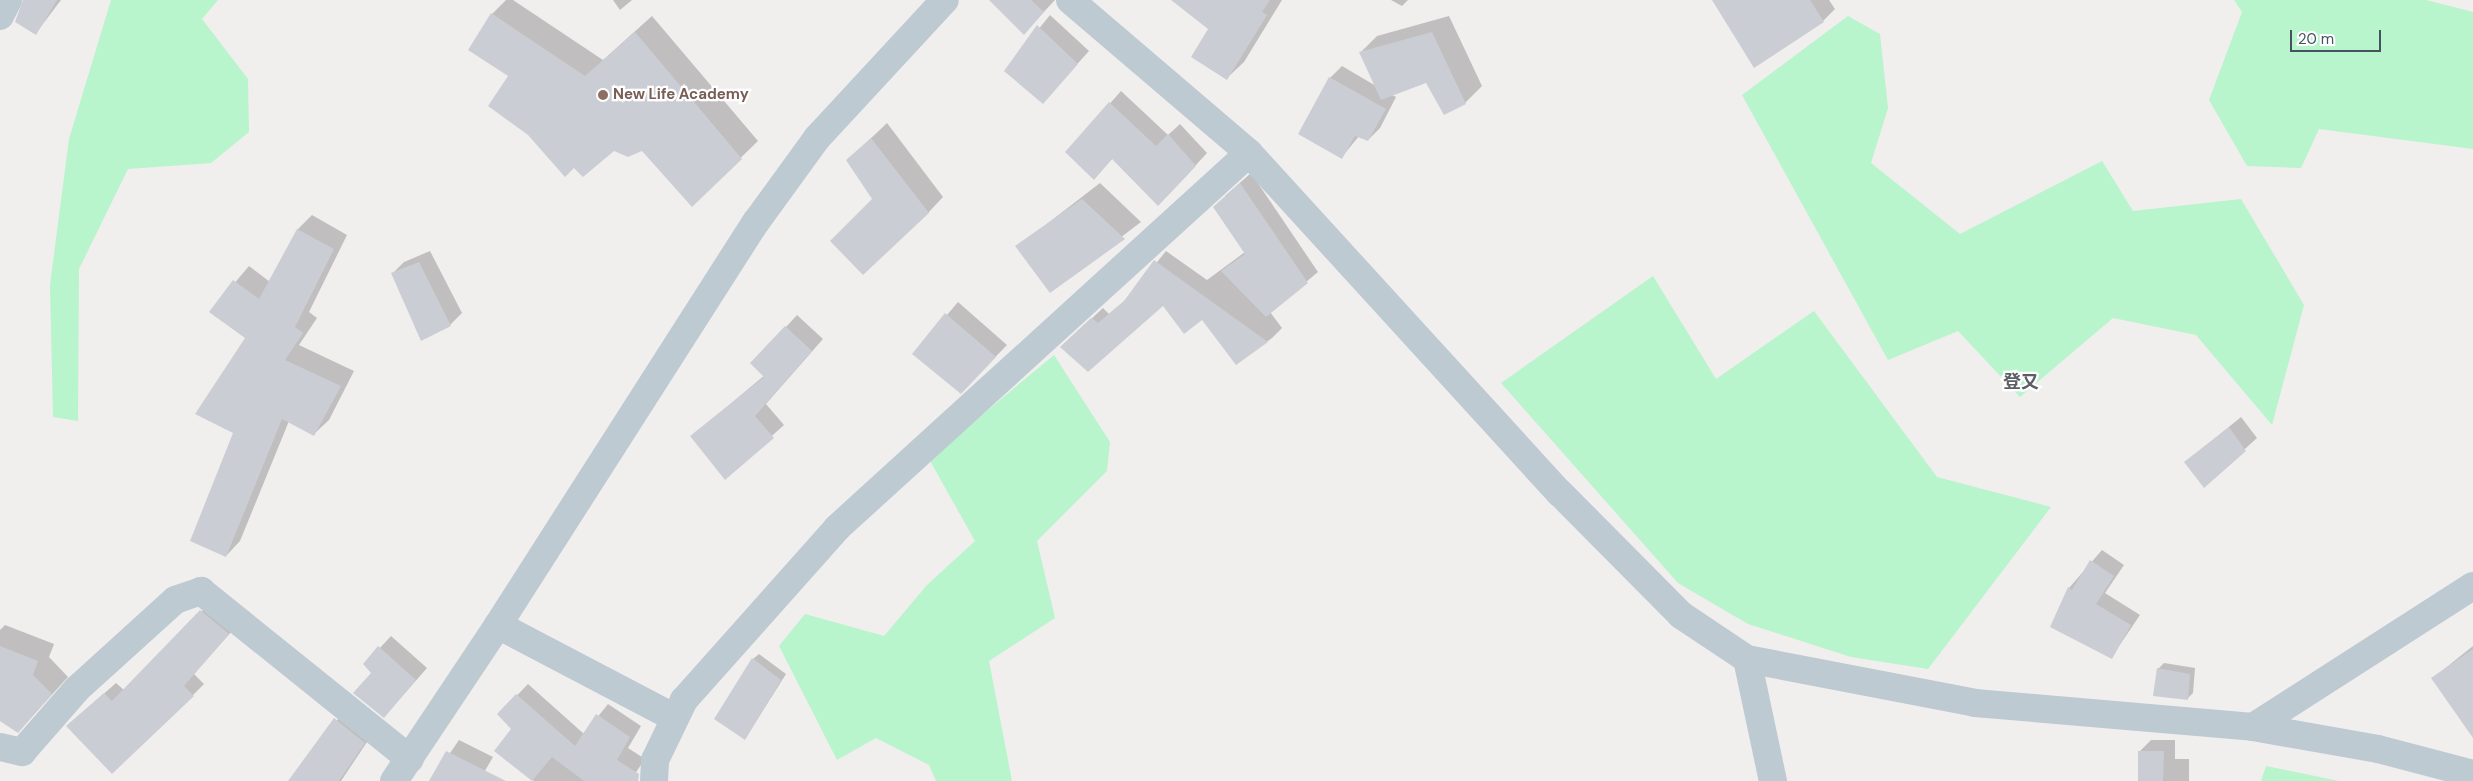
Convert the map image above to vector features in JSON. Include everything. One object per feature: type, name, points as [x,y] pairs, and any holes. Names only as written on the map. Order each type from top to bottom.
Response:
[{"type":"street","points":[[0,16],[8,0]]},
{"type":"street","points":[[394,781],[498,625],[756,222],[818,138],[946,0]]},
{"type":"street","points":[[1070,0],[1249,153],[1567,500],[1681,615],[1747,660],[1975,703],[2253,727],[2378,749],[2473,774]]},
{"type":"street","points":[[654,781],[655,760],[684,700],[837,528],[1249,153]]},
{"type":"street","points":[[2253,727],[2473,586]]},
{"type":"street","points":[[0,747],[22,752],[78,689],[175,600],[201,591],[410,758]]},
{"type":"street","points":[[498,625],[675,718]]},
{"type":"street","points":[[1747,660],[1773,781]]},
{"type":"green space","points":[[111,0],[218,0],[202,19],[248,79],[249,132],[211,163],[128,169],[79,269],[78,421],[53,417],[50,285],[69,139]]},
{"type":"green space","points":[[2234,0],[2426,0],[2473,12],[2473,149],[2319,129],[2301,168],[2247,166],[2209,100],[2242,12]]},
{"type":"green space","points":[[1848,16],[1880,34],[1888,108],[1871,163],[1960,234],[2102,161],[2133,211],[2241,199],[2304,305],[2272,425],[2196,335],[2113,318],[2020,397],[1958,331],[1888,360],[1742,95]]},
{"type":"green space","points":[[1653,276],[1716,379],[1814,311],[1937,477],[2051,507],[1928,669],[1851,657],[1748,624],[1678,583],[1501,383]]},
{"type":"green space","points":[[1054,355],[1110,442],[1107,471],[1037,541],[1055,618],[989,661],[1012,781],[936,781],[929,765],[876,738],[837,760],[779,646],[805,614],[884,636],[927,585],[975,541],[929,459]]},
{"type":"green space","points":[[2266,766],[2339,781],[2261,781]]},
{"type":"building","points":[[23,0],[57,0],[36,35],[15,22]]},
{"type":"building","points":[[989,0],[1031,0],[1044,12],[1024,35]]},
{"type":"building","points":[[1171,0],[1270,0],[1262,12],[1267,15],[1227,80],[1191,57],[1208,29]]},
{"type":"building","points":[[1712,0],[1810,0],[1824,22],[1754,68]]},
{"type":"building","points":[[491,13],[585,76],[635,32],[742,159],[692,207],[642,151],[628,157],[614,151],[583,177],[574,168],[565,177],[528,135],[488,106],[508,76],[468,50]]},
{"type":"building","points":[[1037,25],[1078,64],[1043,104],[1004,71]]},
{"type":"building","points":[[1432,32],[1466,104],[1444,115],[1426,83],[1381,100],[1359,52]]},
{"type":"building","points":[[1329,77],[1386,109],[1368,141],[1355,136],[1342,159],[1298,134]]},
{"type":"building","points":[[1109,102],[1156,146],[1168,134],[1196,166],[1158,206],[1112,159],[1094,180],[1065,152]]},
{"type":"building","points":[[871,138],[929,213],[863,275],[830,241],[872,199],[846,160]]},
{"type":"building","points":[[1240,183],[1308,283],[1266,317],[1221,271],[1245,254],[1213,207]]},
{"type":"building","points":[[1082,199],[1125,239],[1050,293],[1015,246]]},
{"type":"building","points":[[297,229],[334,249],[295,327],[303,333],[285,360],[341,386],[314,436],[282,419],[226,557],[190,541],[233,433],[195,414],[245,338],[209,312],[233,280],[259,299]]},
{"type":"building","points":[[1154,260],[1268,342],[1236,365],[1202,320],[1184,334],[1163,306],[1088,372],[1060,347],[1091,318],[1098,323],[1124,301]]},
{"type":"building","points":[[419,262],[451,326],[421,341],[391,273]]},
{"type":"building","points":[[945,313],[996,357],[961,394],[912,354]]},
{"type":"building","points":[[785,326],[812,351],[755,416],[774,438],[725,480],[690,436],[764,377],[750,363]]},
{"type":"building","points":[[2229,427],[2246,451],[2204,488],[2184,462]]},
{"type":"building","points":[[2090,560],[2114,576],[2096,604],[2131,625],[2112,659],[2050,627],[2068,587],[2072,590]]},
{"type":"building","points":[[200,610],[229,634],[184,686],[194,696],[112,774],[66,726],[104,693],[112,701]]},
{"type":"building","points":[[0,646],[38,661],[33,675],[52,694],[18,733],[0,721]]},
{"type":"building","points":[[378,646],[416,680],[384,718],[353,693],[371,673],[363,664]]},
{"type":"building","points":[[2473,649],[2473,738],[2431,678]]},
{"type":"building","points":[[752,658],[781,680],[745,740],[714,719]]},
{"type":"building","points":[[2157,668],[2190,674],[2188,700],[2153,696]]},
{"type":"building","points":[[516,694],[575,746],[596,714],[630,737],[617,760],[639,774],[638,781],[584,781],[552,757],[532,781],[494,751],[511,729],[497,714]]},
{"type":"building","points":[[334,718],[365,743],[339,781],[288,781]]},
{"type":"building","points":[[446,751],[506,781],[429,781]]},
{"type":"building","points":[[2138,751],[2164,751],[2163,781],[2138,781]]},
{"type":"place","name":"New Life Academy","points":[[603,95]]},
{"type":"district","name":"登又","points":[[2021,382]]}]
